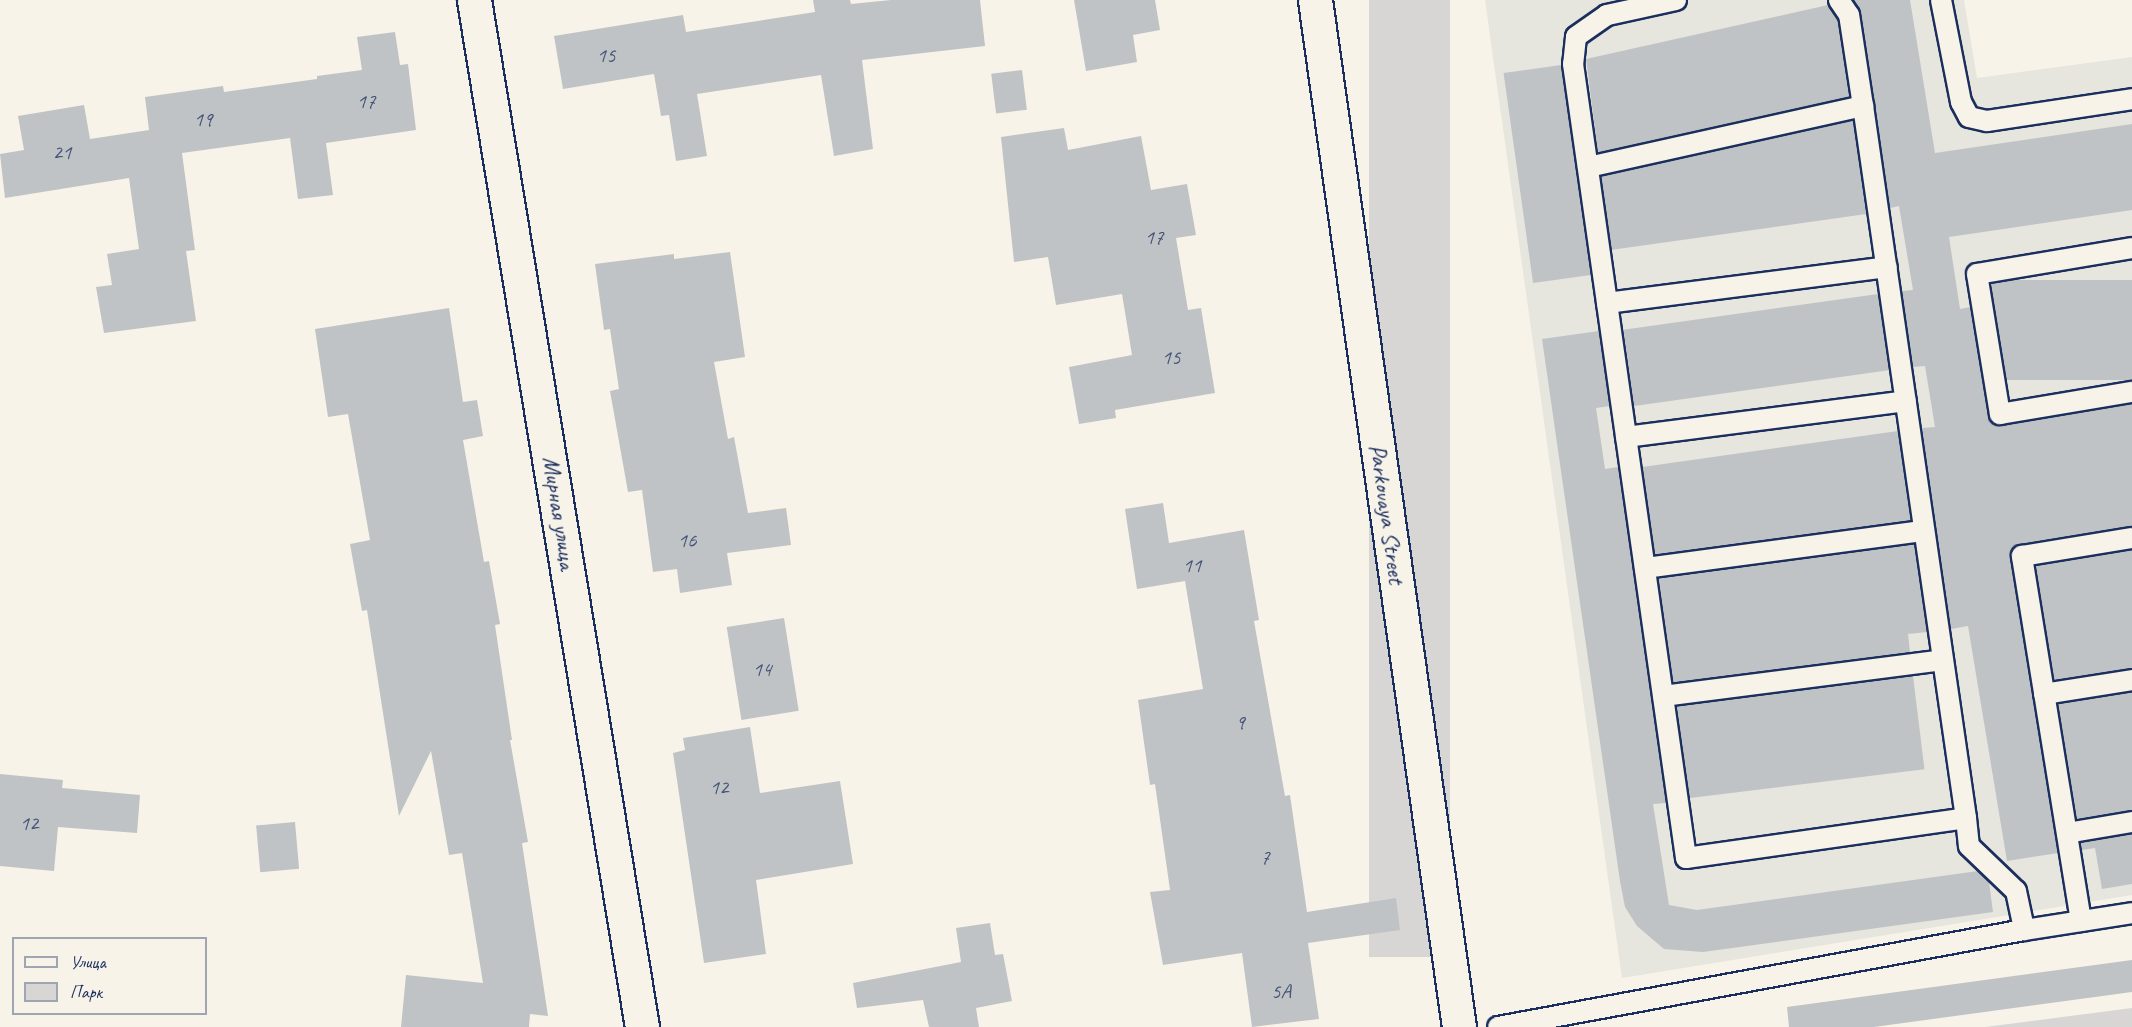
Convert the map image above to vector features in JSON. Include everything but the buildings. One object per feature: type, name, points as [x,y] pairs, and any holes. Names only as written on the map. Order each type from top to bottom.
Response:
[{"type":"street","name":"Мирная улица","points":[[474,0],[642,1027]]},
{"type":"street","name":"Parkovaya Street","points":[[1315,0],[1459,1027]]},
{"type":"lane","points":[[1676,0],[1607,15],[1576,37],[1573,64],[1686,858],[1966,818]]},
{"type":"lane","points":[[1839,0],[1849,15],[1863,106],[1969,846],[2016,891],[2024,930]]},
{"type":"lane","points":[[1941,0],[1961,102],[1969,117],[1987,121],[2132,99]]},
{"type":"lane","points":[[1588,167],[1863,106]]},
{"type":"lane","points":[[2132,248],[1977,274],[2000,414],[2132,392]]},
{"type":"lane","points":[[1607,303],[1887,267]]},
{"type":"lane","points":[[1626,437],[1906,401]]},
{"type":"lane","points":[[1645,568],[1924,531]]},
{"type":"lane","points":[[2080,921],[2022,556],[2132,538]]},
{"type":"lane","points":[[1664,696],[1943,660]]},
{"type":"lane","points":[[2044,694],[2132,680]]},
{"type":"lane","points":[[2067,832],[2132,822]]},
{"type":"lane","points":[[1498,1027],[2024,930],[2132,913]]},
{"type":"shaded area","points":[[1485,0],[1964,0],[1977,78],[2132,57],[2132,895],[1622,978]]},
{"type":"green space","points":[[1369,0],[1450,0],[1450,957],[1369,957]]},
{"type":"green space","points":[[2132,1008],[2132,1027],[1985,1027]]}]
